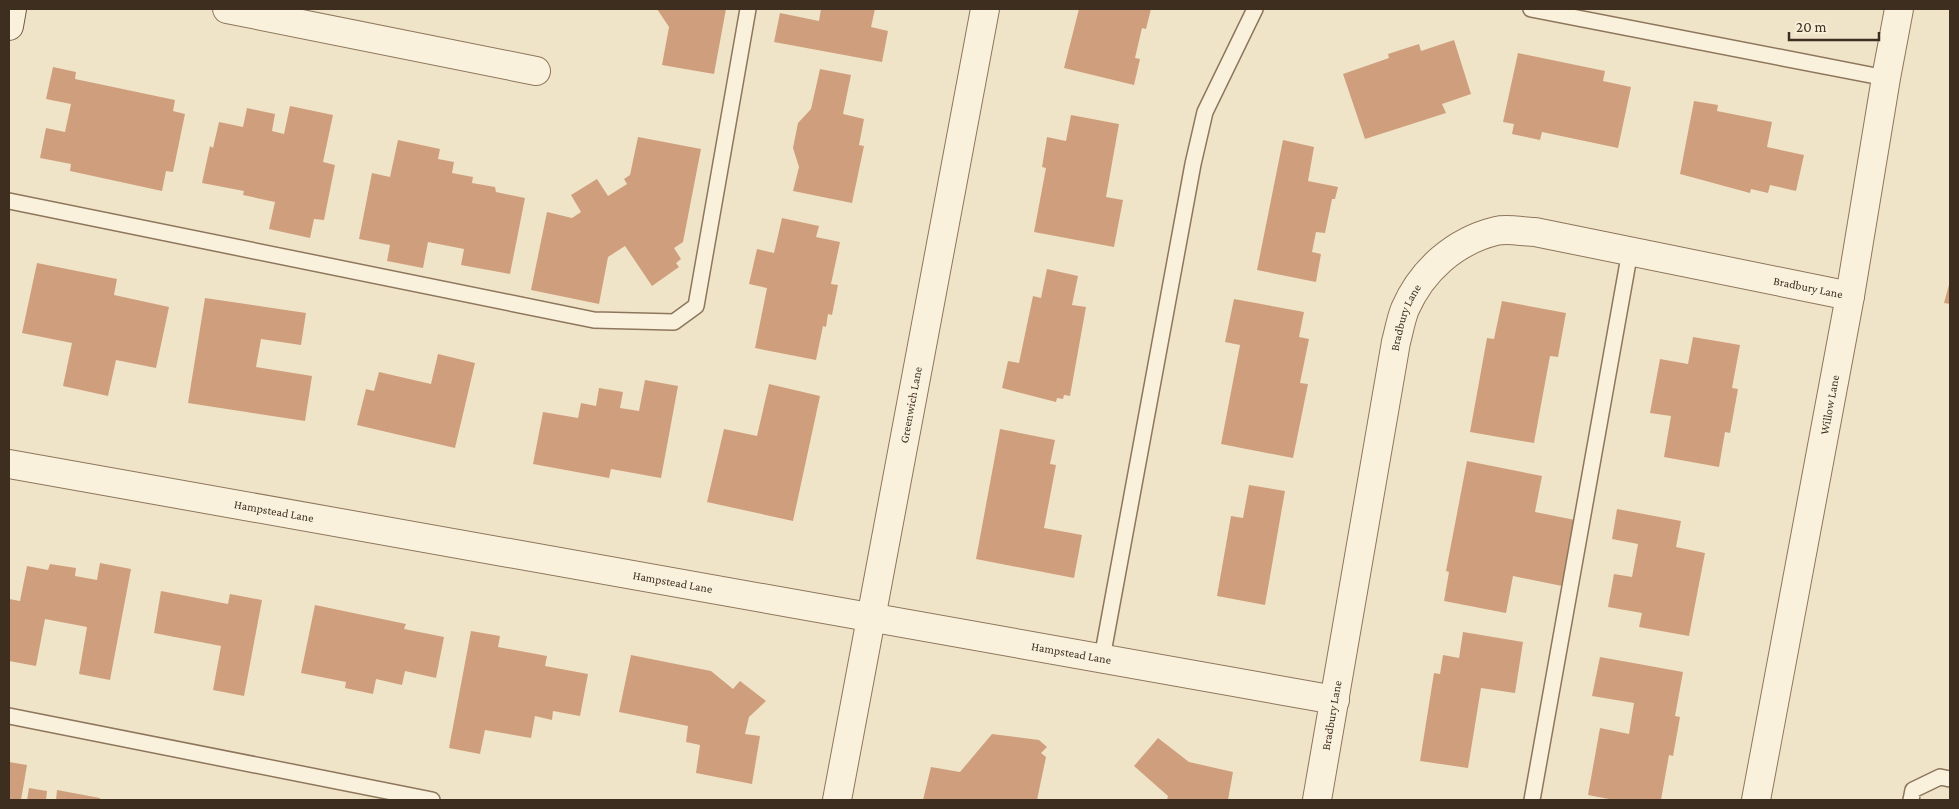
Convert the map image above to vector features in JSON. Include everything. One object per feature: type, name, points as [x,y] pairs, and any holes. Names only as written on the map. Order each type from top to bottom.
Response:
[{"type":"street","points":[[9,26],[12,9]]},
{"type":"street","points":[[227,9],[536,71]]},
{"type":"street","name":"Greenwich Lane","points":[[837,800],[985,9]]},
{"type":"street","name":"Willow Lane","points":[[1756,800],[1850,296],[1899,9]]},
{"type":"street","name":"Bradbury Lane","points":[[1317,800],[1396,342],[1405,309],[1421,279],[1445,256],[1464,242],[1498,230],[1535,232],[1850,296]]},
{"type":"street","name":"Hampstead Lane","points":[[9,464],[1335,700]]},
{"type":"lane","points":[[9,201],[594,320],[674,322],[696,306],[748,9]]},
{"type":"lane","points":[[1102,658],[1192,164],[1205,112],[1255,9]]},
{"type":"lane","points":[[1531,9],[1886,78]]},
{"type":"lane","points":[[1532,800],[1630,251]]},
{"type":"lane","points":[[9,716],[432,800]]},
{"type":"lane","points":[[1911,800],[1913,790],[1940,777],[1950,779]]},
{"type":"building","points":[[657,9],[726,9],[714,74],[662,65],[669,27]]},
{"type":"building","points":[[821,9],[875,9],[871,27],[888,31],[882,62],[774,42],[780,13],[819,21]]},
{"type":"building","points":[[1079,9],[1151,9],[1146,29],[1142,28],[1135,58],[1140,59],[1134,85],[1064,68]]},
{"type":"building","points":[[1454,40],[1471,94],[1442,104],[1446,113],[1365,139],[1343,74],[1389,58],[1388,54],[1419,44],[1421,51]]},
{"type":"building","points":[[1518,53],[1605,71],[1603,81],[1631,87],[1618,148],[1542,132],[1540,140],[1512,134],[1514,124],[1503,122]]},
{"type":"building","points":[[53,67],[76,72],[75,79],[175,100],[173,111],[185,114],[173,172],[166,171],[162,191],[70,171],[71,164],[40,158],[46,128],[65,132],[71,104],[46,99]]},
{"type":"building","points":[[820,69],[851,75],[843,114],[864,119],[859,145],[864,146],[852,203],[793,191],[799,167],[793,148],[798,123],[811,109]]},
{"type":"building","points":[[1694,101],[1718,105],[1717,111],[1772,122],[1767,147],[1804,155],[1796,191],[1770,185],[1768,193],[1751,189],[1750,193],[1680,174]]},
{"type":"building","points":[[290,106],[333,115],[323,162],[335,165],[324,220],[314,219],[310,238],[269,229],[275,202],[243,195],[244,191],[202,183],[210,146],[213,148],[219,122],[243,127],[247,108],[275,114],[272,131],[284,134]]},
{"type":"building","points":[[1071,115],[1119,124],[1106,197],[1123,200],[1114,247],[1034,232],[1046,168],[1042,167],[1047,137],[1066,141]]},
{"type":"building","points":[[638,137],[701,149],[683,242],[674,248],[681,259],[676,263],[679,267],[652,286],[625,246],[608,257],[599,304],[531,290],[547,212],[572,218],[581,212],[571,195],[597,179],[608,196],[627,184],[624,179],[630,175]]},
{"type":"building","points":[[398,140],[440,149],[438,159],[454,162],[452,173],[473,177],[472,183],[495,187],[496,192],[525,198],[510,274],[461,265],[464,249],[428,242],[423,268],[387,261],[390,245],[359,239],[372,173],[390,177]]},
{"type":"building","points":[[1283,140],[1314,147],[1308,181],[1338,187],[1335,199],[1332,199],[1325,233],[1316,232],[1312,252],[1321,254],[1316,282],[1257,270]]},
{"type":"building","points":[[782,218],[819,226],[816,237],[840,242],[831,284],[838,285],[832,315],[828,314],[826,327],[823,326],[816,360],[755,348],[767,288],[749,284],[757,249],[774,253]]},
{"type":"building","points":[[37,263],[117,279],[114,295],[169,307],[156,368],[116,360],[108,396],[63,386],[72,343],[22,333]]},
{"type":"building","points":[[1047,269],[1078,276],[1072,305],[1086,307],[1070,396],[1064,395],[1063,399],[1057,398],[1056,402],[1002,388],[1008,361],[1019,363],[1033,296],[1041,298]]},
{"type":"building","points":[[1950,281],[1950,304],[1944,303]]},
{"type":"building","points":[[205,298],[306,313],[301,345],[261,339],[256,367],[312,376],[305,421],[188,403]]},
{"type":"building","points":[[1234,299],[1304,312],[1299,337],[1309,339],[1300,383],[1308,384],[1293,458],[1221,444],[1240,345],[1225,342]]},
{"type":"building","points":[[1502,301],[1566,313],[1558,357],[1550,356],[1534,443],[1470,432],[1487,338],[1494,339]]},
{"type":"building","points":[[1693,337],[1740,345],[1732,388],[1738,389],[1730,433],[1725,432],[1719,467],[1664,457],[1671,416],[1650,413],[1660,359],[1688,364]]},
{"type":"building","points":[[438,354],[475,363],[455,448],[357,425],[366,389],[374,391],[379,372],[431,384]]},
{"type":"building","points":[[645,380],[678,386],[661,478],[611,469],[609,478],[533,464],[543,412],[578,418],[581,403],[596,406],[599,388],[623,392],[620,408],[639,411]]},
{"type":"building","points":[[769,384],[820,396],[793,521],[707,502],[724,429],[757,436]]},
{"type":"building","points":[[1000,429],[1055,440],[1050,464],[1056,465],[1044,528],[1082,535],[1074,578],[976,559]]},
{"type":"building","points":[[1467,461],[1542,476],[1535,512],[1575,520],[1562,586],[1513,576],[1506,613],[1444,601],[1449,572],[1446,571]]},
{"type":"building","points":[[1249,485],[1285,491],[1265,605],[1217,596],[1231,516],[1243,518]]},
{"type":"building","points":[[1617,509],[1681,521],[1676,547],[1705,553],[1689,636],[1639,627],[1642,613],[1608,607],[1614,574],[1632,577],[1638,544],[1612,539]]},
{"type":"building","points":[[100,563],[131,569],[110,680],[79,674],[87,627],[45,619],[36,666],[9,661],[9,599],[20,601],[27,566],[48,570],[50,564],[76,568],[75,576],[97,580]]},
{"type":"building","points":[[161,591],[228,604],[230,594],[262,600],[244,696],[213,690],[221,646],[154,633]]},
{"type":"building","points":[[315,605],[406,624],[404,629],[444,637],[436,678],[405,671],[402,685],[376,679],[373,694],[345,688],[346,682],[301,673]]},
{"type":"building","points":[[471,631],[500,636],[498,647],[547,656],[545,666],[588,674],[580,716],[553,711],[552,720],[535,716],[531,738],[485,730],[480,754],[449,748]]},
{"type":"building","points":[[1463,632],[1523,642],[1515,693],[1481,688],[1468,768],[1420,761],[1434,673],[1440,674],[1443,655],[1459,658]]},
{"type":"building","points":[[631,655],[711,671],[733,689],[740,681],[766,701],[749,717],[745,734],[760,736],[752,784],[696,773],[700,745],[686,742],[688,726],[619,712]]},
{"type":"building","points":[[1600,657],[1683,672],[1675,716],[1680,717],[1673,756],[1669,755],[1661,800],[1614,800],[1588,795],[1600,728],[1629,734],[1634,703],[1592,696]]},
{"type":"building","points":[[992,734],[1039,740],[1047,747],[1041,753],[1046,757],[1037,800],[923,800],[931,767],[960,772]]},
{"type":"building","points":[[1158,738],[1189,762],[1233,772],[1228,800],[1167,800],[1168,796],[1134,766]]},
{"type":"building","points":[[9,762],[27,765],[21,800],[9,800]]},
{"type":"building","points":[[29,788],[47,791],[46,800],[27,800]]},
{"type":"building","points":[[57,790],[100,798],[100,800],[56,800]]}]
